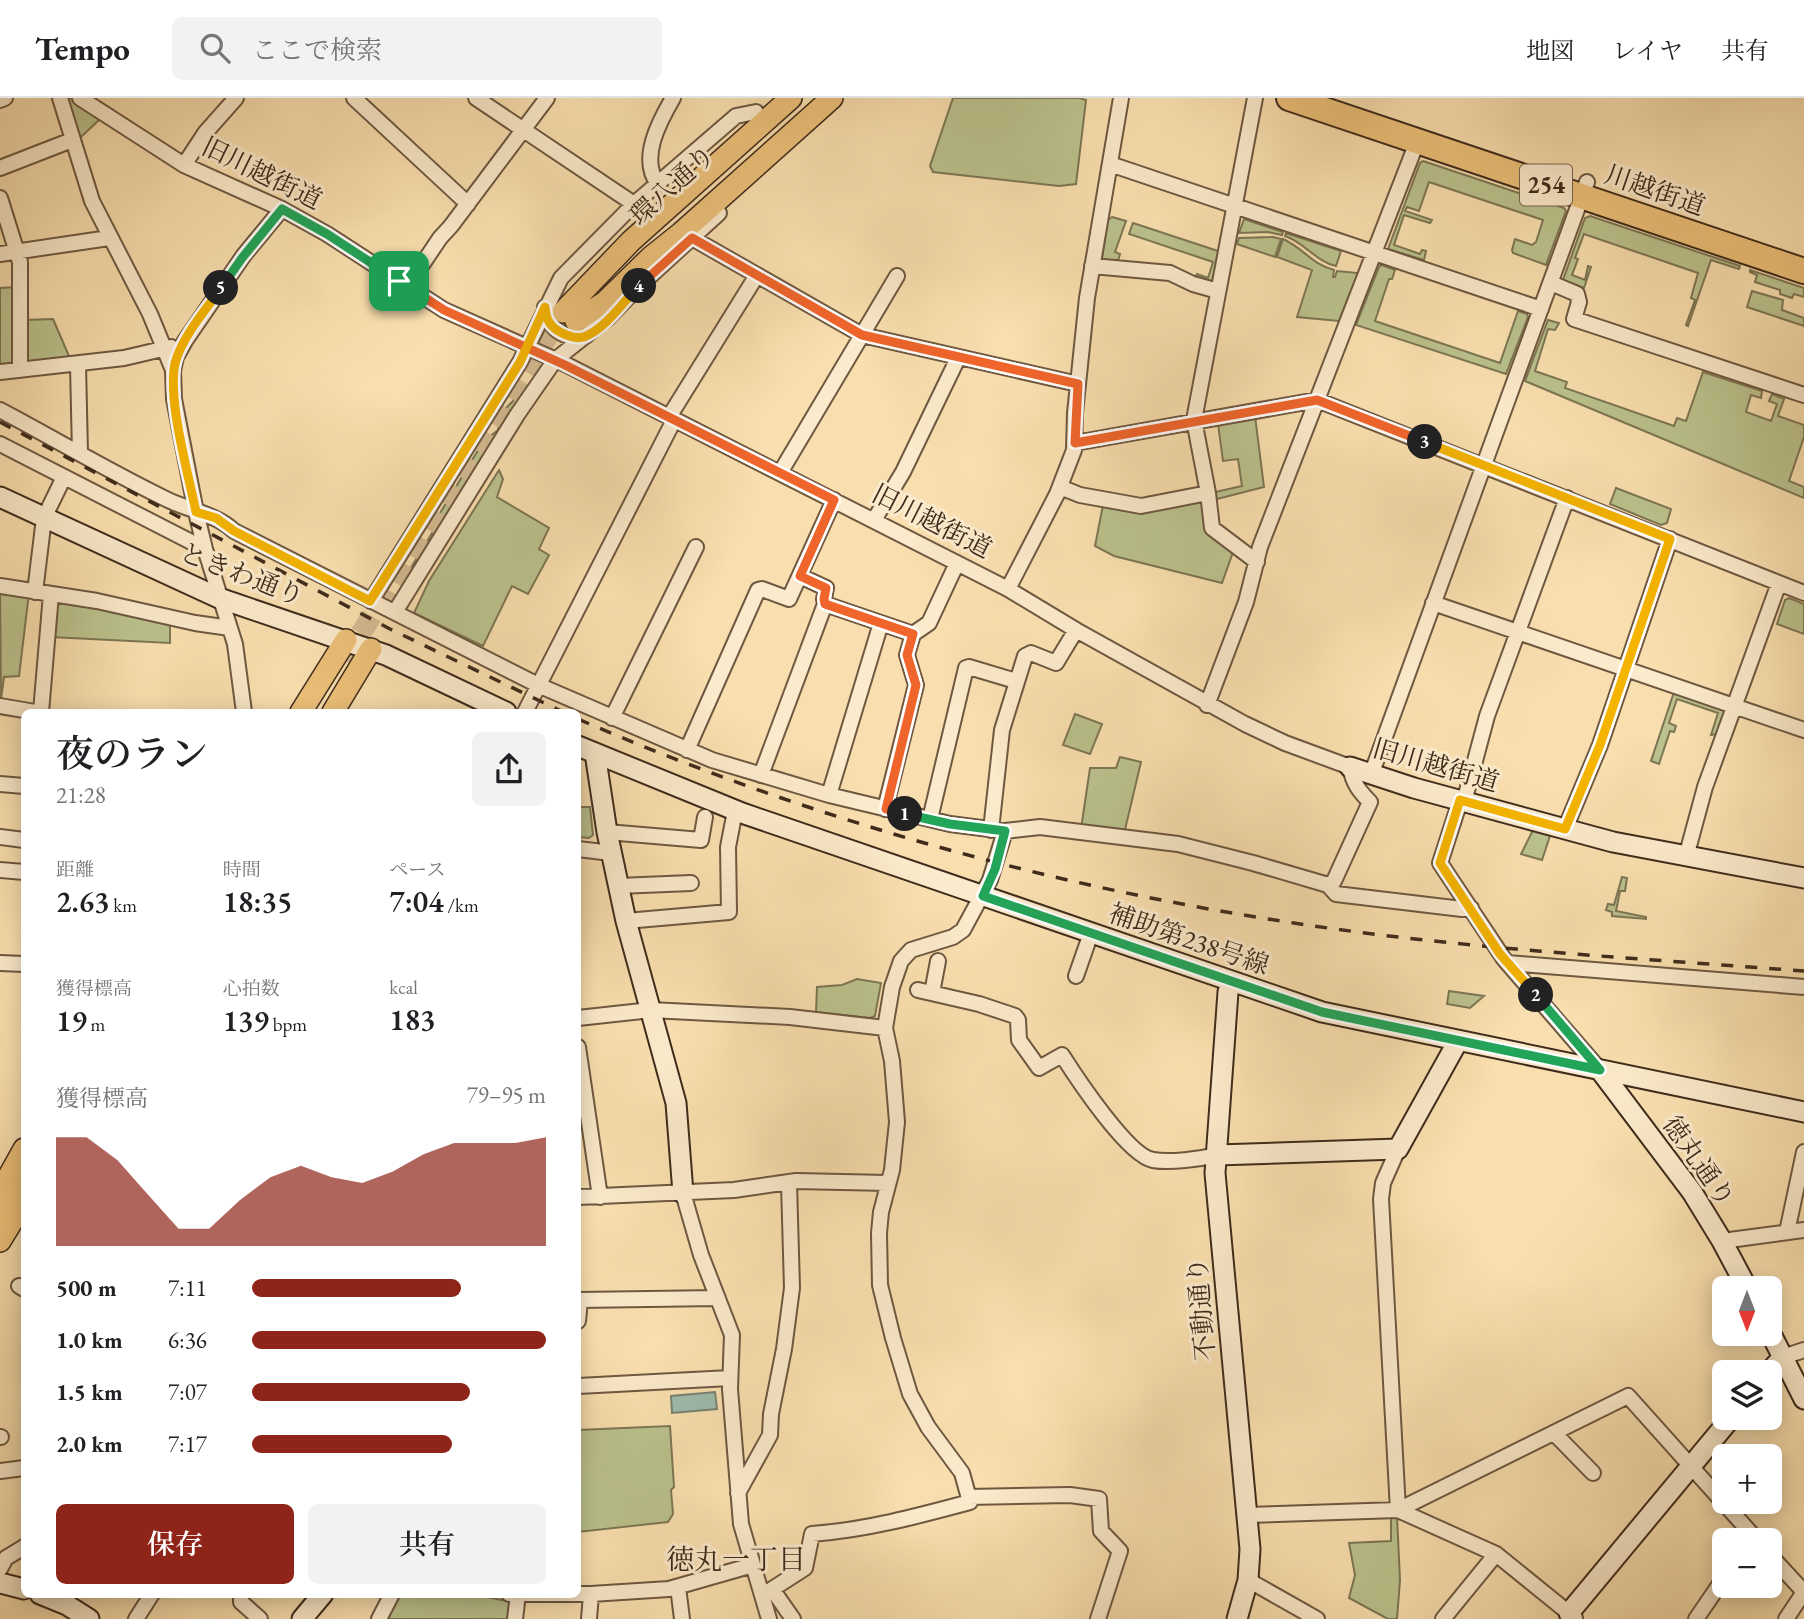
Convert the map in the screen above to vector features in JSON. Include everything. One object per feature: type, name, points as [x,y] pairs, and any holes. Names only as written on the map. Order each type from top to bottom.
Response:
[{"type":"highway","name":"川越街道","points":[[1289,98],[1417,142],[1804,255]]},
{"type":"highway","name":"川越街道","points":[[1337,98],[1804,271]]},
{"type":"main road","name":"環八通り","points":[[568,319],[604,288],[779,112],[812,98]]},
{"type":"main road","points":[[568,319],[573,283],[631,224],[779,112],[832,98]]},
{"type":"main road","points":[[302,709],[346,640]]},
{"type":"main road","points":[[335,709],[371,649]]},
{"type":"main road","points":[[0,1241],[11,1189],[21,1158]]},
{"type":"main road","points":[[0,1211],[11,1189]]},
{"type":"main road","points":[[0,1250],[21,1224]]},
{"type":"street","points":[[0,100],[5,98]]},
{"type":"street","points":[[60,98],[92,201],[166,349],[173,371]]},
{"type":"street","name":"旧川越街道","points":[[80,98],[184,165],[282,209],[327,234],[444,310],[555,360],[874,520],[1008,589],[1207,705],[1282,741],[1371,775],[1565,829],[1686,857],[1804,878]]},
{"type":"street","points":[[184,165],[205,133],[236,98]]},
{"type":"street","points":[[354,98],[468,204]]},
{"type":"street","points":[[476,98],[634,204]]},
{"type":"street","points":[[407,287],[440,238],[547,98]]},
{"type":"street","points":[[658,184],[650,171],[656,129],[673,98]]},
{"type":"street","points":[[1008,589],[1060,488],[1075,443],[1078,384],[1093,266],[1121,98]]},
{"type":"street","points":[[1255,98],[1194,420],[1212,528],[1257,562]]},
{"type":"street","points":[[395,612],[517,415],[555,360],[568,319],[561,278],[634,204],[736,116],[779,112]]},
{"type":"street","points":[[370,601],[528,348],[692,238],[731,202],[779,112]]},
{"type":"street","points":[[0,168],[72,141]]},
{"type":"street","points":[[1207,705],[1246,602],[1260,547],[1417,142]]},
{"type":"street","points":[[1110,164],[1541,309]]},
{"type":"street","points":[[1371,775],[1584,190]]},
{"type":"street","points":[[0,198],[20,262],[20,370]]},
{"type":"street","points":[[244,709],[235,644],[219,598],[196,512],[174,399],[173,371],[176,357],[185,341],[242,258],[282,209]]},
{"type":"street","points":[[0,254],[109,238]]},
{"type":"street","points":[[692,238],[862,335],[1078,384]]},
{"type":"street","points":[[1093,266],[1170,273],[1193,284],[1218,290]]},
{"type":"street","points":[[526,709],[672,418],[757,275]]},
{"type":"street","points":[[780,473],[897,276]]},
{"type":"street","points":[[1551,283],[1577,294],[1579,302],[1574,319],[1804,396]]},
{"type":"street","points":[[0,372],[78,365],[166,349],[185,341]]},
{"type":"street","points":[[874,520],[903,472],[958,358]]},
{"type":"street","points":[[78,365],[80,453]]},
{"type":"street","points":[[1075,443],[1317,400],[1804,593]]},
{"type":"street","points":[[0,410],[165,499],[216,518],[234,531],[538,685],[687,750],[829,795],[930,819],[998,831],[1040,827],[1178,844],[1328,885],[1336,894],[1471,908]]},
{"type":"street","points":[[0,443],[205,549]]},
{"type":"street","points":[[35,592],[44,517],[65,477]]},
{"type":"street","points":[[1060,488],[1080,495],[1141,506],[1208,492]]},
{"type":"street","name":"ときわ通り","points":[[0,497],[219,598],[371,649],[500,709]]},
{"type":"street","points":[[1567,498],[1487,716],[1440,863],[1508,963],[1600,1070]]},
{"type":"street","points":[[687,750],[758,590],[789,599],[834,500]]},
{"type":"street","points":[[1565,829],[1600,745],[1670,539]]},
{"type":"street","points":[[612,718],[696,547]]},
{"type":"street","points":[[886,809],[916,685],[907,655],[913,634],[929,623],[957,563]]},
{"type":"street","points":[[761,775],[825,604],[826,588],[800,576]]},
{"type":"street","points":[[1686,857],[1705,787],[1779,583]]},
{"type":"street","points":[[0,586],[97,601],[230,628]]},
{"type":"street","points":[[41,709],[51,594]]},
{"type":"street","points":[[1433,603],[1804,730]]},
{"type":"street","points":[[825,604],[913,634]]},
{"type":"street","points":[[829,795],[881,623]]},
{"type":"street","points":[[767,1592],[805,1568],[812,1534],[903,1520],[970,1502],[962,1473],[928,1427],[910,1394],[880,1285],[879,1233],[892,1170],[897,1122],[892,1061],[885,1028],[892,987],[901,961],[911,950],[953,937],[963,930],[995,869],[1002,730],[1026,655],[1032,654],[1056,663],[1076,630]]},
{"type":"street","points":[[930,819],[966,668],[1016,681]]},
{"type":"street","points":[[0,706],[21,710]]},
{"type":"street","points":[[586,750],[626,921],[676,1103],[683,1193],[701,1255],[732,1335],[730,1378],[741,1524],[753,1565],[767,1592],[793,1619]]},
{"type":"street","name":"補助第238号線","points":[[586,750],[735,811],[1346,1018],[1804,1112]]},
{"type":"street","points":[[1328,885],[1334,881],[1370,802],[1357,789],[1350,767]]},
{"type":"street","points":[[0,784],[21,786]]},
{"type":"street","points":[[626,921],[729,912],[728,847],[735,811]]},
{"type":"street","points":[[607,832],[701,840],[705,817]]},
{"type":"street","points":[[0,836],[21,839]]},
{"type":"street","points":[[581,849],[611,853]]},
{"type":"street","points":[[0,870],[21,873]]},
{"type":"street","points":[[618,886],[691,883]]},
{"type":"street","points":[[1076,976],[1091,933]]},
{"type":"street","points":[[938,961],[925,991],[1015,1016],[1018,1020],[1019,1041],[1039,1068],[1062,1055],[1101,1113],[1140,1153],[1151,1160],[1398,1149]]},
{"type":"street","points":[[0,962],[21,964]]},
{"type":"street","points":[[1508,963],[1804,987]]},
{"type":"street","name":"不動通り","points":[[1228,992],[1215,1172],[1250,1549],[1248,1580],[1237,1619]]},
{"type":"street","points":[[581,1018],[651,1010],[790,1017],[885,1028]]},
{"type":"street","points":[[1398,1510],[1381,1199],[1383,1183],[1398,1149],[1458,1041]]},
{"type":"street","points":[[581,1068],[600,1197]]},
{"type":"street","name":"徳丸通り","points":[[1600,1070],[1692,1192],[1741,1276]]},
{"type":"street","points":[[1787,1232],[1804,1152]]},
{"type":"street","points":[[581,1198],[734,1190],[789,1183],[888,1183]]},
{"type":"street","points":[[738,1493],[769,1434],[784,1349],[792,1287],[789,1183]]},
{"type":"street","points":[[1722,1241],[1804,1230]]},
{"type":"street","points":[[581,1300],[718,1298]]},
{"type":"street","points":[[1777,1346],[1804,1399]]},
{"type":"street","points":[[1780,1360],[1804,1350]]},
{"type":"street","points":[[581,1386],[730,1378]]},
{"type":"street","points":[[1247,1515],[1398,1510],[1628,1396],[1744,1528]]},
{"type":"street","points":[[1398,1510],[1496,1554],[1572,1616],[1721,1430]]},
{"type":"street","points":[[1554,1433],[1593,1473]]},
{"type":"street","points":[[0,1471],[21,1468]]},
{"type":"street","points":[[969,1497],[1070,1494],[1099,1499],[1101,1531],[1120,1551],[1098,1619]]},
{"type":"street","points":[[0,1569],[6,1558],[21,1549]]},
{"type":"street","points":[[1443,1619],[1496,1554]]},
{"type":"street","points":[[581,1594],[669,1590],[753,1565]]},
{"type":"street","points":[[1782,1568],[1804,1592],[1786,1619]]},
{"type":"street","points":[[1248,1580],[1317,1619]]},
{"type":"street","points":[[0,1583],[21,1588]]},
{"type":"street","points":[[678,1587],[682,1619]]},
{"type":"street","points":[[767,1592],[769,1619]]},
{"type":"street","points":[[589,1619],[592,1594]]},
{"type":"street","points":[[1696,1619],[1712,1596]]},
{"type":"street","points":[[46,1598],[66,1612],[89,1619]]},
{"type":"street","points":[[136,1619],[149,1598]]},
{"type":"street","points":[[241,1598],[241,1602],[260,1619]]},
{"type":"street","points":[[302,1619],[320,1598]]},
{"type":"street","points":[[379,1619],[390,1598]]},
{"type":"street","points":[[515,1598],[515,1619]]},
{"type":"green space","points":[[67,98],[73,98],[101,118],[79,139]]},
{"type":"green space","points":[[953,98],[1086,100],[1076,184],[1059,186],[933,172],[930,166]]},
{"type":"green space","points":[[1423,161],[1564,208],[1566,211],[1546,265],[1513,253],[1512,250],[1515,239],[1532,245],[1536,242],[1543,220],[1429,182],[1419,211],[1407,207],[1405,211],[1432,220],[1430,223],[1404,215],[1394,245],[1420,254],[1422,250],[1426,251],[1424,260],[1388,249]]},
{"type":"green space","points":[[1590,216],[1740,266],[1739,269],[1711,260],[1688,326],[1686,325],[1695,300],[1691,298],[1698,273],[1584,234],[1572,275],[1585,280],[1588,266],[1591,267],[1584,288],[1563,280],[1585,218]]},
{"type":"green space","points":[[1112,217],[1126,221],[1115,252],[1120,254],[1117,264],[1107,263],[1102,258],[1108,220]]},
{"type":"green space","points":[[1244,219],[1283,232],[1282,235],[1268,232],[1239,233]]},
{"type":"green space","points":[[1133,223],[1221,252],[1215,281],[1208,285],[1195,278],[1197,274],[1208,278],[1213,262],[1129,234]]},
{"type":"green space","points":[[1286,233],[1341,251],[1336,266],[1285,236]]},
{"type":"green space","points":[[1239,238],[1281,239],[1275,257],[1237,244]]},
{"type":"green space","points":[[1283,239],[1320,264],[1334,270],[1333,277],[1337,271],[1358,273],[1339,321],[1297,317],[1312,270],[1277,257]]},
{"type":"green space","points":[[1382,265],[1395,270],[1392,279],[1389,279],[1375,321],[1500,363],[1518,311],[1527,314],[1506,374],[1356,325]]},
{"type":"green space","points":[[1750,270],[1804,288],[1804,297],[1794,294],[1792,298],[1780,294],[1780,290],[1755,282],[1757,275]]},
{"type":"green space","points":[[15,287],[17,362],[0,367],[0,288]]},
{"type":"green space","points":[[1752,291],[1783,300],[1782,310],[1804,318],[1804,326],[1747,307]]},
{"type":"green space","points":[[53,319],[72,363],[31,365],[25,361],[24,320]]},
{"type":"green space","points":[[1548,320],[1559,323],[1555,330],[1548,329],[1535,371],[1567,382],[1565,388],[1674,426],[1677,418],[1686,421],[1703,372],[1762,391],[1761,398],[1751,395],[1746,412],[1771,421],[1777,404],[1769,401],[1772,394],[1784,399],[1778,416],[1804,425],[1804,437],[1789,481],[1804,487],[1804,498],[1525,381]]},
{"type":"green space","points":[[536,374],[538,375],[413,574],[409,571],[440,520],[437,518],[483,442],[498,430],[502,412],[517,397],[520,399]]},
{"type":"green space","points":[[1255,416],[1264,487],[1213,500],[1211,493],[1242,486],[1238,459],[1223,461],[1218,424]]},
{"type":"green space","points":[[499,470],[503,479],[497,497],[549,528],[539,549],[549,555],[528,594],[512,586],[483,646],[414,613],[429,581]]},
{"type":"green space","points":[[1616,488],[1671,509],[1667,523],[1661,525],[1610,504]]},
{"type":"green space","points":[[1199,500],[1204,503],[1233,552],[1222,583],[1114,556],[1095,546],[1103,505]]},
{"type":"green space","points":[[0,588],[29,593],[19,676],[4,677],[1,699]]},
{"type":"green space","points":[[54,598],[170,622],[170,643],[51,637]]},
{"type":"green space","points":[[1789,598],[1804,604],[1804,634],[1777,624],[1785,600]]},
{"type":"green space","points":[[1674,692],[1723,710],[1726,716],[1717,734],[1711,735],[1718,713],[1677,699],[1669,723],[1676,726],[1674,732],[1670,731],[1659,764],[1651,761]]},
{"type":"green space","points":[[1075,714],[1102,724],[1090,754],[1063,745]]},
{"type":"green space","points":[[1120,757],[1141,762],[1124,834],[1081,829],[1090,768],[1116,768]]},
{"type":"green space","points":[[581,807],[590,807],[593,835],[589,838],[581,837]]},
{"type":"green space","points":[[1534,828],[1551,833],[1542,860],[1521,854]]},
{"type":"green space","points":[[1622,877],[1627,878],[1625,891],[1620,891],[1616,911],[1646,919],[1612,916],[1612,912],[1606,910],[1608,904],[1614,905]]},
{"type":"green space","points":[[857,979],[881,983],[875,1016],[870,1018],[816,1012],[817,987],[842,985]]},
{"type":"green space","points":[[1449,991],[1484,996],[1470,1008],[1447,1004]]},
{"type":"green space","points":[[670,1426],[674,1487],[671,1490],[673,1514],[668,1522],[581,1532],[581,1430]]},
{"type":"green space","points":[[1391,1516],[1397,1516],[1400,1580],[1397,1619],[1388,1619],[1349,1598],[1355,1575],[1349,1543],[1391,1541]]},
{"type":"green space","points":[[396,1598],[492,1598],[511,1602],[510,1619],[385,1619]]},
{"type":"shaded area","points":[[715,1392],[717,1409],[672,1413],[671,1396]]},
{"type":"tunnel","points":[[344,660],[563,312]]},
{"type":"railway","points":[[0,422],[390,629],[557,709]]},
{"type":"railway","points":[[581,720],[751,787],[929,844],[1019,868],[1202,908],[1421,940],[1804,971]]},
{"type":"district","name":"徳丸一丁目","points":[[736,1559]]},
{"type":"route","points":[[399,281],[327,234],[282,209],[242,258],[185,341],[176,357],[173,371],[174,399],[196,512],[216,518],[234,531],[370,601],[520,362],[528,348],[545,307],[546,316],[554,329],[570,336],[587,336],[692,238],[862,335],[1078,384],[1075,443],[1317,400],[1670,539],[1600,745],[1565,829],[1460,800],[1440,863],[1504,959],[1600,1070],[1322,1012],[983,896],[995,869],[1005,831],[950,824],[886,809],[916,685],[907,655],[913,634],[825,604],[826,588],[800,576],[834,500],[555,360],[528,348],[489,331],[444,310],[399,281]]}]
